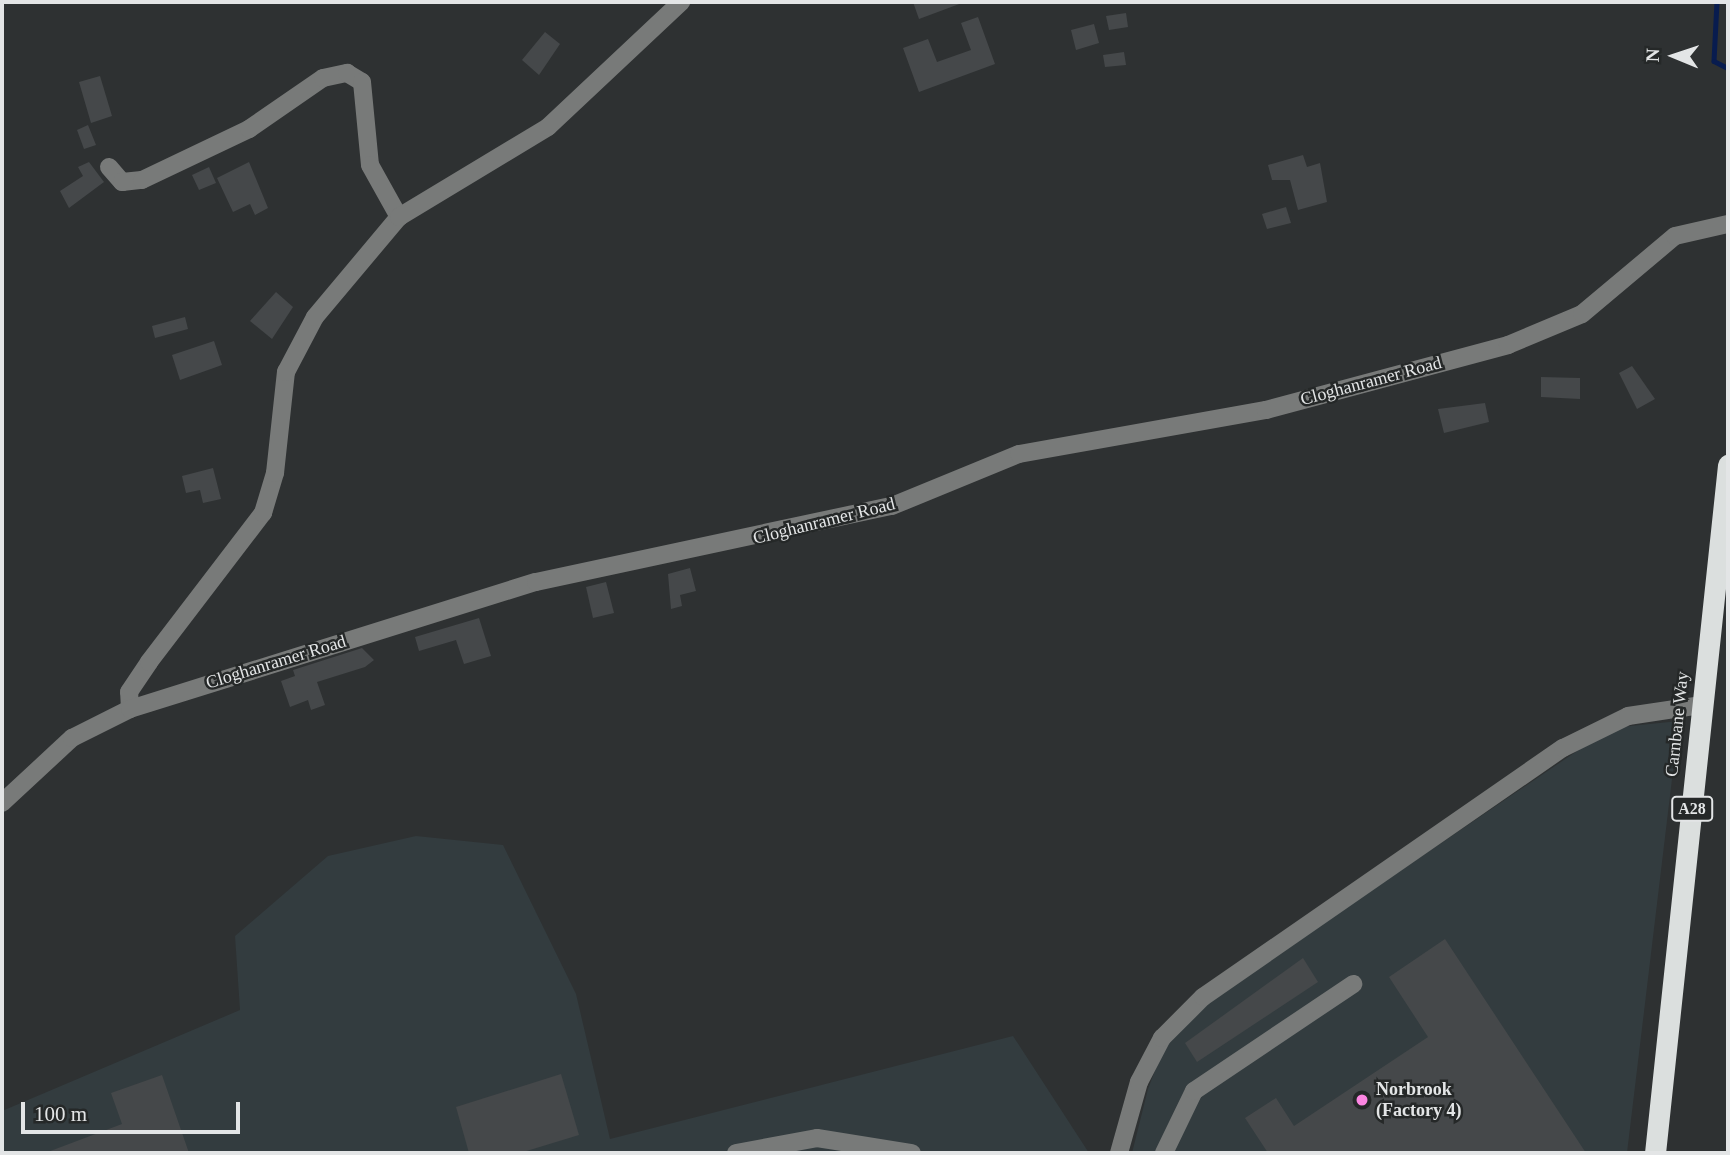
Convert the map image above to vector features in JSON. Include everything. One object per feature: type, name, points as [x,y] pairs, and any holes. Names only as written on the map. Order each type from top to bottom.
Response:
[{"type":"highway","name":"Carnbane Way","points":[[1656,1153],[1728,466]]},
{"type":"street","points":[[130,709],[129,692],[149,662],[263,513],[275,473],[286,373],[298,344],[399,216],[548,127],[681,2]]},
{"type":"street","points":[[109,167],[122,181],[142,180],[249,129],[323,78],[347,73],[362,82],[370,164],[399,216]]},
{"type":"street","name":"Cloghanramer Road","points":[[2,803],[72,738],[130,709],[485,596],[892,506],[1019,454],[1266,410],[1507,345],[1582,314],[1675,236],[1728,224]]},
{"type":"street","points":[[1119,1153],[1139,1082],[1161,1038],[1203,997],[1563,748],[1629,716],[1702,705]]},
{"type":"street","points":[[1164,1153],[1194,1091],[1353,985]]},
{"type":"street","points":[[739,1153],[801,1140],[843,1138],[912,1153]]},
{"type":"shaded area","points":[[1679,721],[1627,1153],[1132,1153],[1148,1089],[1166,1042],[1186,1016],[1611,728]]},
{"type":"shaded area","points":[[416,836],[503,845],[576,994],[610,1139],[1013,1036],[1089,1153],[2,1153],[2,1111],[240,1010],[235,936],[328,856]]},
{"type":"building","points":[[913,2],[962,2],[962,3],[919,19]]},
{"type":"building","points":[[1126,13],[1128,27],[1109,30],[1106,16]]},
{"type":"building","points":[[978,17],[995,64],[919,92],[903,48],[928,39],[937,62],[971,50],[961,23]]},
{"type":"building","points":[[1094,24],[1099,43],[1076,50],[1071,30]]},
{"type":"building","points":[[545,32],[560,44],[539,75],[522,60]]},
{"type":"building","points":[[1124,52],[1126,65],[1105,67],[1103,55]]},
{"type":"building","points":[[100,76],[112,116],[91,123],[79,82]]},
{"type":"building","points":[[88,125],[96,145],[84,149],[77,130]]},
{"type":"building","points":[[1303,155],[1307,167],[1320,163],[1327,202],[1298,210],[1290,180],[1272,180],[1268,165]]},
{"type":"building","points":[[89,162],[104,182],[69,208],[60,191],[83,176],[78,167]]},
{"type":"building","points":[[249,162],[268,208],[255,215],[250,204],[233,212],[217,178]]},
{"type":"building","points":[[209,167],[216,183],[199,190],[192,175]]},
{"type":"building","points":[[1286,207],[1291,223],[1267,229],[1262,214]]},
{"type":"building","points":[[276,292],[293,307],[272,339],[250,321]]},
{"type":"building","points":[[185,317],[188,329],[155,338],[152,326]]},
{"type":"building","points":[[214,341],[222,365],[180,380],[172,355]]},
{"type":"building","points":[[1632,366],[1655,399],[1637,409],[1619,373]]},
{"type":"building","points":[[1541,377],[1580,378],[1580,399],[1541,397]]},
{"type":"building","points":[[1485,403],[1489,422],[1444,433],[1438,409]]},
{"type":"building","points":[[213,468],[221,499],[203,503],[200,490],[186,493],[182,476]]},
{"type":"building","points":[[690,568],[696,591],[680,595],[682,606],[671,609],[668,574]]},
{"type":"building","points":[[606,582],[614,613],[593,618],[586,587]]},
{"type":"building","points":[[479,618],[491,656],[464,664],[456,640],[419,651],[415,637]]},
{"type":"building","points":[[362,648],[374,660],[365,667],[317,682],[325,705],[311,710],[308,700],[290,707],[281,681],[295,676],[293,670]]},
{"type":"building","points":[[1445,939],[1586,1153],[1268,1153],[1245,1118],[1276,1098],[1294,1126],[1428,1037],[1389,977]]},
{"type":"building","points":[[1303,958],[1318,982],[1197,1062],[1185,1043]]},
{"type":"building","points":[[561,1074],[579,1135],[520,1153],[469,1153],[456,1107]]},
{"type":"building","points":[[162,1075],[189,1153],[45,1153],[122,1124],[111,1093]]},
{"type":"waterway","points":[[1717,2],[1714,61],[1728,68]]},
{"type":"place","name":"Norbrook (Factory 4)","points":[[1362,1100]]}]
